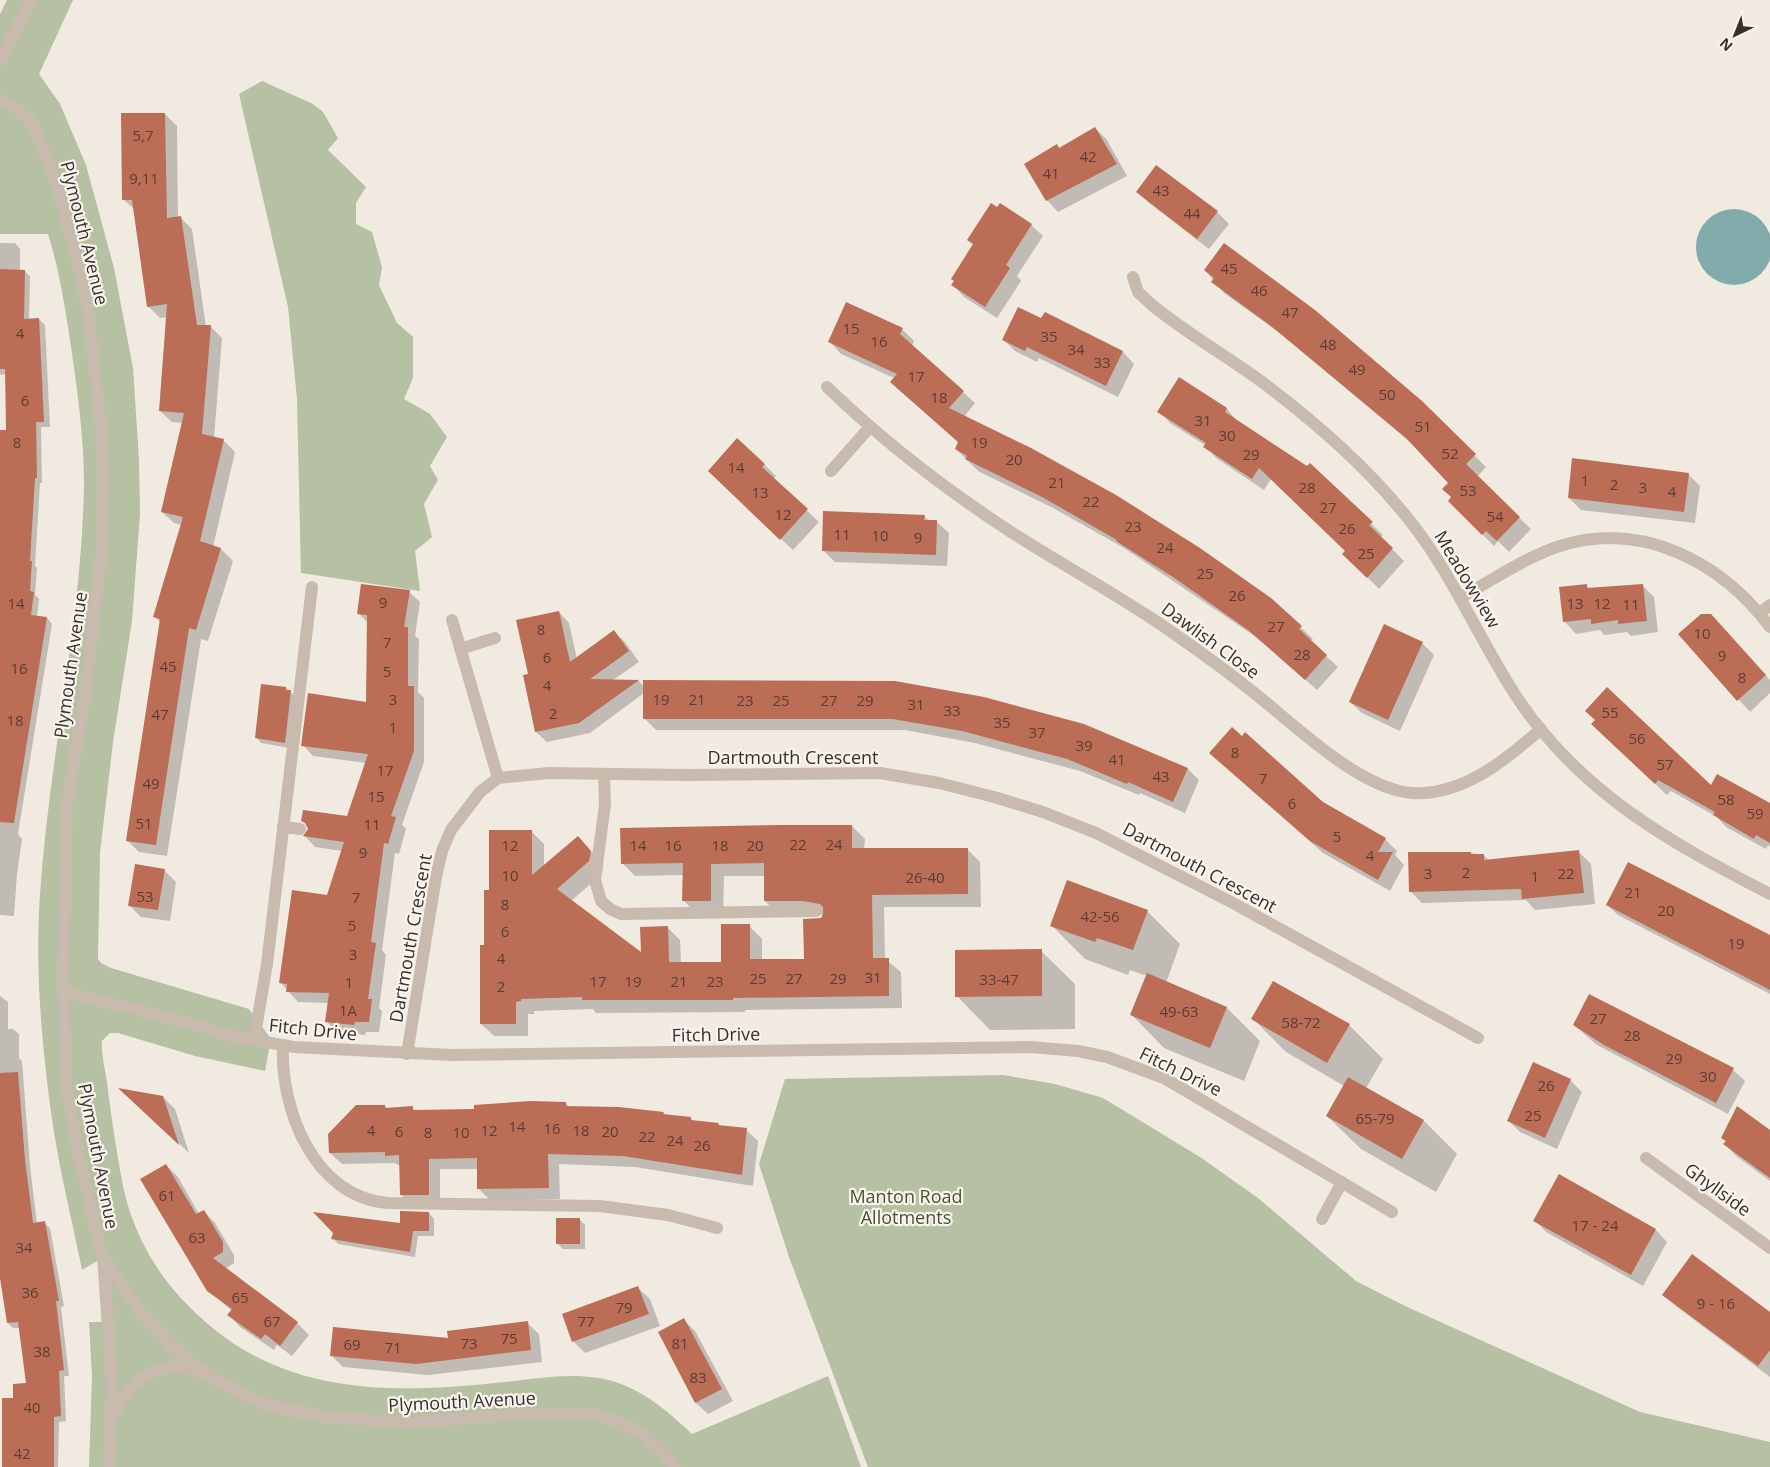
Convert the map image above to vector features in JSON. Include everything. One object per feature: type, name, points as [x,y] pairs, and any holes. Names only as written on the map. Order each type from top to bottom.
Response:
[{"type":"street","points":[[0,61],[31,0]]},
{"type":"street","name":"Plymouth Avenue","points":[[0,100],[25,115],[31,121],[54,176],[76,256],[88,310],[100,420],[103,475],[102,548],[85,696],[67,806],[63,939],[66,1082],[77,1147],[102,1257],[112,1383],[110,1467]]},
{"type":"street","name":"Meadowview","points":[[1133,277],[1138,292],[1152,305],[1269,387],[1346,452],[1401,509],[1419,531],[1461,597],[1501,672],[1541,729],[1587,780],[1640,822],[1689,852],[1770,894]]},
{"type":"street","name":"Dawlish Close","points":[[826,387],[869,428],[950,490],[1002,526],[1113,592],[1177,635],[1349,768],[1378,783],[1411,793],[1431,792],[1451,787],[1470,780],[1499,764],[1541,729]]},
{"type":"street","points":[[831,470],[869,428]]},
{"type":"street","points":[[1461,597],[1537,555],[1586,540],[1621,539],[1658,545],[1688,556],[1718,574],[1765,609],[1770,627]]},
{"type":"street","points":[[254,1040],[267,964],[312,587]]},
{"type":"street","points":[[452,620],[498,778]]},
{"type":"street","points":[[460,649],[495,638]]},
{"type":"street","name":"Dartmouth Crescent","points":[[408,1054],[442,851],[451,830],[469,805],[498,778],[549,773],[880,772],[939,783],[994,797],[1042,812],[1128,848],[1234,903],[1478,1038]]},
{"type":"street","points":[[604,774],[604,804],[594,880],[598,895],[610,909],[621,914],[816,911]]},
{"type":"street","points":[[283,827],[300,829]]},
{"type":"street","name":"Fitch Drive","points":[[64,993],[94,998],[254,1040],[283,1045],[408,1054],[885,1050],[983,1047],[1030,1047],[1078,1051],[1136,1066],[1164,1078],[1392,1212]]},
{"type":"street","points":[[283,1045],[282,1070],[285,1088],[298,1129],[306,1145],[331,1177],[367,1199],[388,1203],[600,1206],[668,1215],[717,1228]]},
{"type":"street","name":"Ghyllside","points":[[1646,1158],[1770,1248]]},
{"type":"street","points":[[1322,1219],[1342,1182]]},
{"type":"street","name":"Plymouth Avenue","points":[[102,1257],[159,1333],[212,1377]]},
{"type":"street","name":"Plymouth Avenue","points":[[112,1426],[117,1408],[124,1394],[136,1382],[160,1369],[180,1367],[196,1370],[246,1396],[273,1407],[355,1420],[436,1422],[521,1414],[593,1414],[613,1420],[642,1434],[661,1450],[674,1467]]},
{"type":"green space","points":[[7,0],[73,0],[39,74],[60,104],[86,165],[114,268],[133,368],[139,460],[140,514],[132,621],[113,742],[100,853],[98,959],[101,963],[111,968],[249,1009],[271,1039],[265,1071],[195,1056],[118,1033],[110,1033],[102,1041],[122,1181],[133,1219],[149,1255],[185,1302],[232,1343],[268,1362],[305,1376],[343,1384],[383,1388],[423,1388],[464,1386],[563,1376],[593,1377],[621,1384],[641,1393],[692,1434],[828,1376],[861,1467],[89,1467],[92,1376],[89,1322],[101,1322],[109,1333],[102,1258],[82,1270],[60,1167],[50,1105],[44,1053],[38,947],[44,843],[78,587],[84,483],[83,451],[72,353],[59,278],[48,234],[0,234],[0,14]]},
{"type":"green space","points":[[262,81],[313,104],[323,112],[338,138],[328,150],[366,187],[356,203],[356,224],[372,232],[382,267],[379,285],[397,323],[413,337],[413,378],[404,399],[430,414],[447,437],[430,466],[438,480],[424,504],[432,537],[415,551],[420,591],[301,573],[297,399],[288,307],[239,94]]},
{"type":"green space","name":"Manton Road Allotments","points":[[1003,1075],[1055,1084],[1103,1098],[1200,1157],[1258,1198],[1356,1281],[1405,1306],[1640,1412],[1770,1442],[1770,1467],[868,1467],[789,1257],[759,1164],[785,1079]]},
{"type":"water","points":[[1734,209],[1748,212],[1761,220],[1769,233],[1772,247],[1769,261],[1761,274],[1748,282],[1734,285],[1720,282],[1707,274],[1699,261],[1696,247],[1699,233],[1707,220],[1720,212]]},
{"type":"building","points":[[121,113],[165,113],[167,218],[181,216],[197,325],[211,325],[202,434],[224,439],[200,541],[221,548],[196,630],[189,628],[156,845],[126,841],[160,619],[153,617],[183,517],[161,512],[184,413],[159,411],[167,304],[147,307],[132,200],[122,200]]},
{"type":"building","points":[[1095,127],[1117,164],[1046,201],[1024,164],[1057,144],[1059,148]]},
{"type":"building","points":[[1156,165],[1218,211],[1197,239],[1136,192]]},
{"type":"building","points":[[991,203],[997,207],[1000,203],[1032,224],[1006,265],[1010,268],[985,307],[951,285],[954,281],[951,279],[973,244],[967,240]]},
{"type":"building","points":[[1224,243],[1315,310],[1422,401],[1476,454],[1466,464],[1520,517],[1497,541],[1486,531],[1482,535],[1448,501],[1451,497],[1442,489],[1448,483],[1406,438],[1271,326],[1211,282],[1214,278],[1204,270]]},
{"type":"building","points":[[0,269],[25,270],[24,319],[39,318],[44,422],[36,422],[37,478],[35,478],[30,591],[34,592],[31,615],[47,617],[14,823],[0,822],[0,430],[6,430],[5,369],[0,369]]},
{"type":"building","points":[[846,302],[903,328],[900,334],[964,391],[949,408],[1031,448],[1116,495],[1200,548],[1271,598],[1302,626],[1299,629],[1327,655],[1305,680],[1248,630],[1117,540],[1042,497],[965,459],[967,456],[955,449],[958,442],[890,382],[897,374],[828,342]]},
{"type":"building","points":[[1018,307],[1041,318],[1045,312],[1123,351],[1106,386],[1027,347],[1025,351],[1002,340]]},
{"type":"building","points":[[1179,377],[1227,408],[1225,412],[1307,466],[1310,463],[1373,522],[1369,525],[1393,548],[1367,578],[1342,554],[1345,551],[1259,468],[1252,479],[1203,447],[1206,443],[1157,412]]},
{"type":"building","points":[[737,438],[765,464],[762,467],[808,509],[780,540],[708,471]]},
{"type":"building","points":[[1572,458],[1689,473],[1684,512],[1568,498]]},
{"type":"building","points":[[823,511],[925,515],[924,520],[937,520],[936,555],[822,551]]},
{"type":"building","points":[[361,584],[410,590],[404,627],[408,627],[408,686],[414,686],[414,751],[391,816],[396,817],[388,844],[384,843],[371,942],[376,943],[368,999],[372,999],[369,1022],[355,1022],[354,1025],[325,1022],[329,993],[286,992],[287,984],[279,983],[292,890],[327,895],[344,842],[303,836],[308,829],[305,823],[301,821],[303,810],[347,816],[368,754],[301,746],[308,693],[366,702],[367,615],[357,614]]},
{"type":"building","points":[[1587,584],[1587,588],[1643,584],[1647,621],[1618,624],[1618,620],[1591,624],[1591,619],[1563,622],[1559,587]]},
{"type":"building","points":[[559,611],[570,662],[614,630],[629,651],[590,679],[639,680],[579,723],[535,732],[523,675],[528,674],[516,620]]},
{"type":"building","points":[[1701,614],[1711,614],[1766,675],[1737,701],[1678,634]]},
{"type":"building","points":[[1384,624],[1423,642],[1388,720],[1349,702]]},
{"type":"building","points":[[643,680],[895,681],[984,697],[1084,724],[1188,768],[1173,802],[1128,782],[1127,784],[1067,759],[962,731],[893,719],[643,719]]},
{"type":"building","points":[[261,684],[286,687],[286,690],[291,690],[285,743],[255,738]]},
{"type":"building","points":[[1607,687],[1711,785],[1717,774],[1770,803],[1770,843],[1756,835],[1754,839],[1713,815],[1715,812],[1658,780],[1655,784],[1591,724],[1595,720],[1585,711]]},
{"type":"building","points":[[1232,727],[1242,736],[1245,732],[1323,802],[1386,838],[1378,852],[1393,852],[1378,880],[1310,841],[1209,753]]},
{"type":"building","points":[[852,825],[852,848],[968,848],[968,894],[872,895],[873,958],[889,958],[889,996],[733,998],[733,1000],[582,1000],[582,997],[521,999],[521,1001],[516,1002],[516,1024],[480,1024],[480,945],[484,945],[484,890],[489,890],[489,830],[532,830],[532,875],[578,836],[591,851],[589,861],[557,889],[641,952],[640,927],[668,926],[669,962],[721,962],[721,924],[750,924],[750,959],[804,959],[803,919],[821,918],[823,907],[820,904],[803,901],[764,901],[764,863],[711,864],[711,901],[682,901],[683,863],[621,864],[620,828]]},
{"type":"building","points":[[1579,850],[1584,893],[1522,899],[1521,889],[1409,892],[1408,852],[1471,852],[1471,854],[1484,854],[1484,860]]},
{"type":"building","points":[[1628,862],[1770,935],[1770,990],[1606,905]]},
{"type":"building","points":[[135,864],[165,869],[158,910],[128,906]]},
{"type":"building","points":[[1067,880],[1148,910],[1133,950],[1097,938],[1095,942],[1050,926]]},
{"type":"building","points":[[1042,949],[1042,996],[955,997],[955,950]]},
{"type":"building","points":[[1147,973],[1227,1007],[1210,1048],[1130,1015]]},
{"type":"building","points":[[1273,981],[1350,1024],[1327,1063],[1251,1019]]},
{"type":"building","points":[[1589,994],[1734,1068],[1716,1103],[1604,1045],[1573,1025]]},
{"type":"building","points":[[1533,1062],[1571,1079],[1545,1138],[1507,1121]]},
{"type":"building","points":[[18,1072],[25,1160],[33,1223],[45,1221],[59,1301],[56,1301],[64,1370],[59,1371],[61,1416],[54,1417],[54,1467],[2,1467],[2,1398],[13,1398],[13,1384],[26,1383],[18,1322],[7,1323],[0,1278],[0,1073]]},
{"type":"building","points":[[1348,1077],[1424,1120],[1402,1159],[1326,1116]]},
{"type":"building","points":[[118,1088],[163,1096],[179,1145]]},
{"type":"building","points":[[530,1101],[566,1102],[566,1106],[619,1107],[664,1112],[663,1114],[691,1117],[691,1120],[747,1128],[742,1175],[623,1156],[548,1154],[549,1188],[477,1189],[477,1158],[429,1159],[429,1195],[400,1195],[399,1155],[385,1156],[385,1152],[329,1153],[328,1134],[356,1105],[385,1105],[385,1108],[413,1106],[413,1110],[474,1109],[474,1105]]},
{"type":"building","points":[[1737,1106],[1770,1130],[1770,1178],[1723,1144],[1726,1141],[1721,1138]]},
{"type":"building","points":[[166,1164],[196,1214],[204,1210],[223,1242],[223,1252],[213,1258],[298,1322],[280,1346],[265,1334],[261,1339],[227,1315],[232,1309],[207,1291],[140,1179]]},
{"type":"building","points":[[1559,1174],[1656,1229],[1631,1275],[1533,1221]]},
{"type":"building","points":[[400,1211],[429,1212],[429,1231],[413,1231],[410,1252],[331,1239],[333,1233],[313,1212],[400,1223]]},
{"type":"building","points":[[556,1218],[580,1218],[580,1244],[556,1244]]},
{"type":"building","points":[[1692,1254],[1770,1312],[1770,1350],[1758,1366],[1662,1295]]},
{"type":"building","points":[[638,1286],[649,1314],[572,1342],[562,1314]]},
{"type":"building","points":[[684,1318],[722,1389],[695,1403],[658,1332]]},
{"type":"building","points":[[528,1321],[531,1350],[416,1364],[330,1356],[333,1327],[448,1338],[447,1331]]}]
